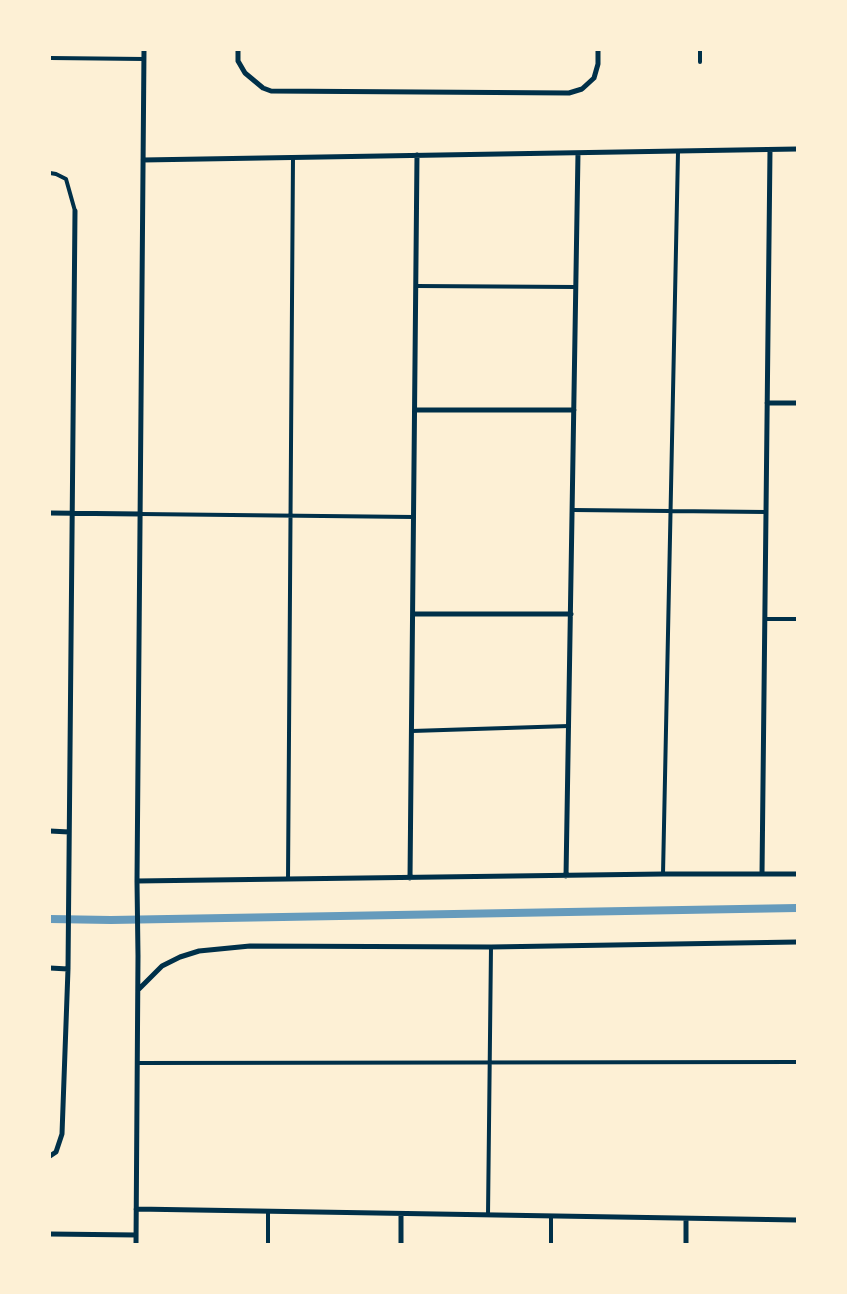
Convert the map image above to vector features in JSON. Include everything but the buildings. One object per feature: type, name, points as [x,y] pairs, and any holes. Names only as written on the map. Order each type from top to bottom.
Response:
[{"type":"street","points":[[136,1244],[144,50]]},
{"type":"street","points":[[238,50],[238,61],[245,73],[263,88],[271,91],[569,93],[582,89],[594,78],[598,64],[598,50]]},
{"type":"street","points":[[143,160],[797,149]]},
{"type":"street","points":[[762,874],[770,150]]},
{"type":"street","points":[[566,876],[578,153]]},
{"type":"street","points":[[410,878],[417,155]]},
{"type":"street","points":[[50,1156],[56,1152],[62,1134],[68,969],[74,210]]},
{"type":"street","points":[[767,403],[797,403]]},
{"type":"street","points":[[414,410],[574,410]]},
{"type":"street","points":[[50,513],[140,514]]},
{"type":"street","points":[[413,614],[571,614]]},
{"type":"street","points":[[50,831],[69,832]]},
{"type":"street","points":[[137,881],[797,874]]},
{"type":"street","points":[[138,990],[162,966],[180,957],[199,951],[250,946],[492,946],[797,942]]},
{"type":"street","points":[[50,968],[68,969]]},
{"type":"street","points":[[136,1210],[797,1220]]},
{"type":"street","points":[[401,1214],[401,1244]]},
{"type":"street","points":[[686,1218],[686,1244]]},
{"type":"street","points":[[50,1234],[136,1235]]},
{"type":"lane","points":[[700,50],[700,62]]},
{"type":"lane","points":[[50,58],[144,59]]},
{"type":"lane","points":[[663,874],[678,152]]},
{"type":"lane","points":[[288,879],[294,157]]},
{"type":"lane","points":[[50,173],[66,179],[74,210]]},
{"type":"lane","points":[[416,286],[576,287]]},
{"type":"lane","points":[[572,510],[766,512]]},
{"type":"lane","points":[[140,514],[414,517]]},
{"type":"lane","points":[[765,619],[797,619]]},
{"type":"lane","points":[[412,731],[569,726]]},
{"type":"lane","points":[[488,1215],[492,946]]},
{"type":"lane","points":[[137,1063],[797,1062]]},
{"type":"lane","points":[[268,1212],[268,1244]]},
{"type":"lane","points":[[551,1216],[551,1244]]},
{"type":"waterway","points":[[50,919],[111,920],[797,908]]}]
